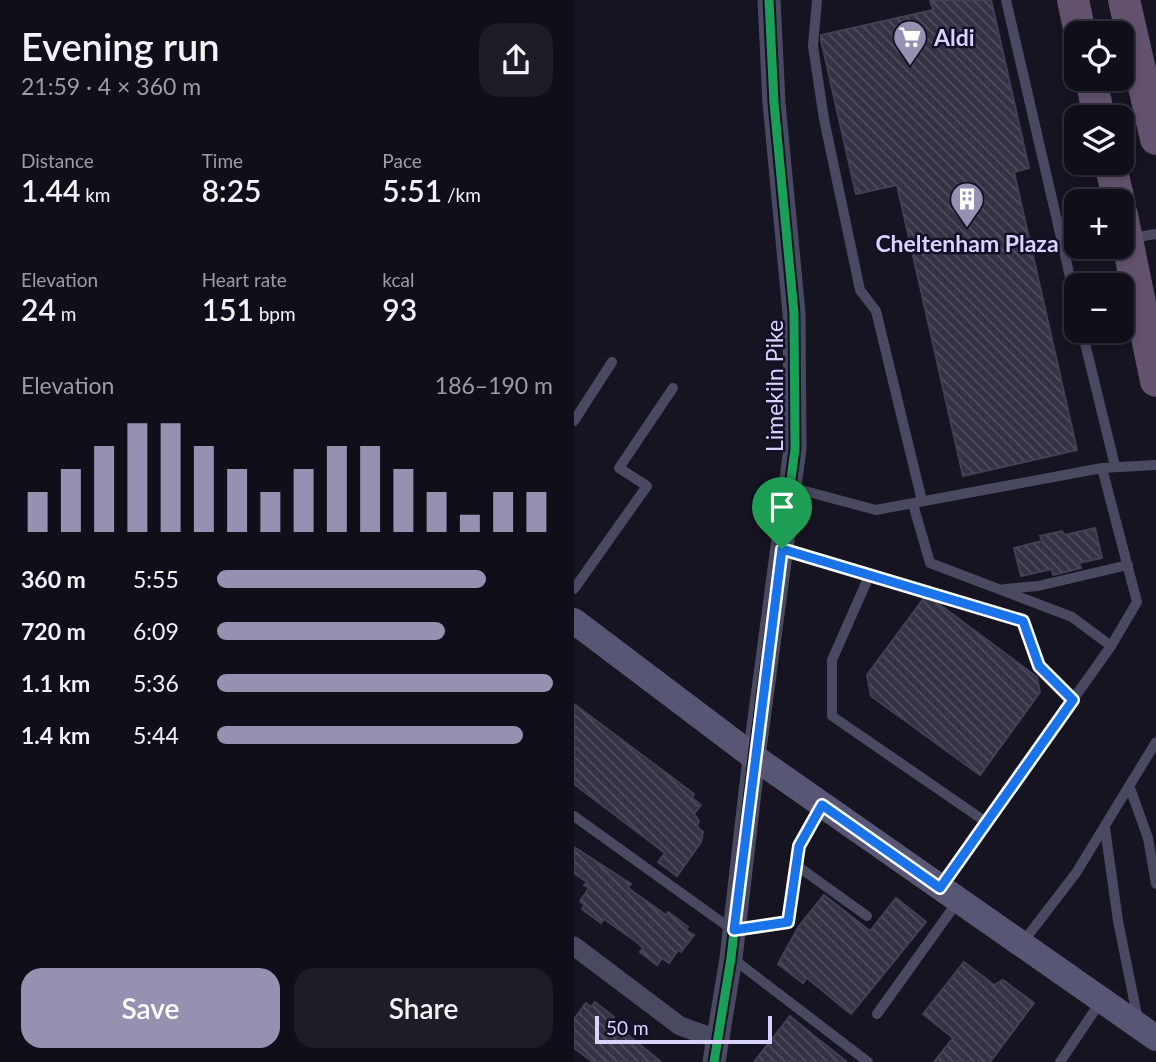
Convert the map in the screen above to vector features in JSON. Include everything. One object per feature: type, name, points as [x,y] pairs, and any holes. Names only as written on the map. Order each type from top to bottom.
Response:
[{"type":"highway","points":[[1073,0],[1077,21]]},
{"type":"highway","points":[[1124,0],[1156,139]]},
{"type":"highway","points":[[1130,259],[1156,381]]},
{"type":"main road","points":[[574,621],[754,757],[1148,1033]]},
{"type":"street","name":"Limekiln Pike","points":[[715,1051],[731,958],[754,757],[790,487],[797,390],[794,313],[774,103],[769,0]]},
{"type":"street","points":[[574,946],[715,1051]]},
{"type":"lane","points":[[817,0],[813,46],[824,119],[860,290],[876,311],[930,563],[1072,617],[1111,646]]},
{"type":"lane","points":[[1006,0],[1064,251]]},
{"type":"lane","points":[[1086,343],[1115,466]]},
{"type":"lane","points":[[574,421],[612,362]]},
{"type":"lane","points":[[574,589],[648,486],[619,468],[673,388]]},
{"type":"lane","points":[[790,487],[876,510],[1102,468],[1156,464]]},
{"type":"lane","points":[[877,1014],[949,894],[986,822],[1111,646],[1137,602],[1102,468]]},
{"type":"lane","points":[[782,549],[1023,621],[1039,666],[1073,700]]},
{"type":"lane","points":[[1001,589],[1038,586],[1128,565]]},
{"type":"lane","points":[[870,575],[832,660],[832,716],[986,822]]},
{"type":"lane","points":[[1022,944],[1076,873],[1155,749]]},
{"type":"lane","points":[[1130,788],[1148,838],[1156,884]]},
{"type":"lane","points":[[574,816],[734,930],[788,922],[799,846],[822,805]]},
{"type":"lane","points":[[1105,828],[1118,921],[1148,1033]]},
{"type":"lane","points":[[796,866],[867,916]]},
{"type":"lane","points":[[731,958],[868,1062]]},
{"type":"lane","points":[[1061,1061],[1102,1000]]},
{"type":"building","name":"Cheltenham Plaza","points":[[930,0],[991,0],[1029,168],[1014,172],[1077,450],[963,476],[897,185],[856,194],[821,40],[821,35],[933,10]]},
{"type":"building","points":[[1095,528],[1102,558],[1079,563],[1081,568],[1053,575],[1052,569],[1021,576],[1014,548],[1042,541],[1040,536],[1062,531],[1065,535]]},
{"type":"building","points":[[924,598],[936,602],[1037,677],[1040,692],[980,775],[871,696],[867,675]]},
{"type":"building","points":[[574,704],[694,794],[692,798],[701,805],[694,814],[699,821],[697,827],[703,832],[701,842],[677,876],[658,862],[665,853],[574,784]]},
{"type":"building","points":[[574,847],[631,884],[628,888],[666,915],[668,912],[688,927],[686,930],[694,935],[669,963],[662,958],[657,965],[640,952],[643,948],[638,943],[604,919],[601,923],[582,909],[585,905],[580,901],[589,888],[584,885],[587,882],[574,873]]},
{"type":"building","points":[[824,895],[870,931],[896,898],[926,922],[851,1014],[807,978],[803,983],[778,964],[799,926]]},
{"type":"building","points":[[964,962],[994,985],[1003,980],[1034,1003],[990,1062],[934,1062],[953,1038],[923,1014]]},
{"type":"building","points":[[595,1002],[614,1017],[611,1021],[661,1062],[593,1062],[574,1048],[574,1019],[586,1003],[591,1007]]},
{"type":"building","points":[[790,1016],[818,1039],[847,1062],[754,1062]]},
{"type":"cycle path","points":[[714,1062],[731,958],[754,757],[795,449],[794,313],[774,103],[769,0]]},
{"type":"place","name":"Aldi","points":[[910,67]]},
{"type":"place","name":"Cheltenham Plaza","points":[[967,229]]},
{"type":"route","points":[[782,549],[1023,621],[1039,666],[1073,700],[940,888],[822,805],[799,846],[788,922],[734,930],[754,757],[782,549]]}]
